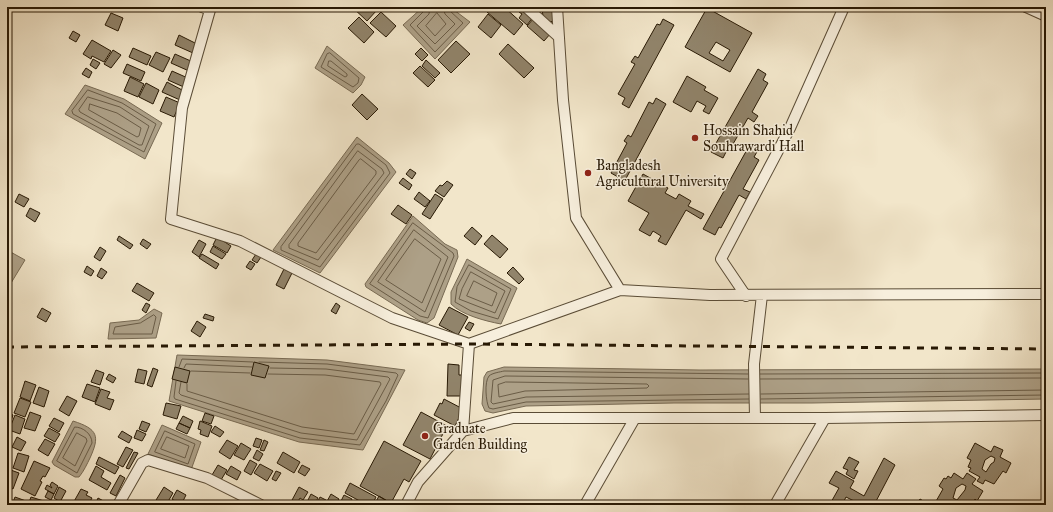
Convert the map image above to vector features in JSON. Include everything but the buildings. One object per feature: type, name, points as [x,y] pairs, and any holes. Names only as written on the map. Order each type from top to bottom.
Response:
[{"type":"street","points":[[202,7],[210,10],[182,108],[171,219],[240,241],[392,318],[469,344],[620,290],[746,296],[1046,294]]},
{"type":"street","points":[[526,7],[559,37]]},
{"type":"street","points":[[557,7],[563,100],[576,218],[620,290]]},
{"type":"street","points":[[746,296],[721,259],[790,128],[844,7]]},
{"type":"street","points":[[1026,7],[1046,16]]},
{"type":"street","points":[[755,414],[754,364],[762,295]]},
{"type":"street","points":[[463,431],[469,344]]},
{"type":"street","points":[[406,505],[418,482],[463,431],[513,418],[635,418],[755,414],[825,418],[1046,415]]},
{"type":"street","points":[[585,505],[635,418]]},
{"type":"street","points":[[775,505],[825,418]]},
{"type":"street","points":[[118,505],[142,463],[148,460],[207,478],[261,505]]},
{"type":"water","points":[[423,7],[450,7],[470,22],[435,59],[403,25]]},
{"type":"water","points":[[327,46],[365,77],[361,85],[353,93],[315,68]]},
{"type":"water","points":[[85,85],[124,99],[162,123],[145,159],[65,114]]},
{"type":"water","points":[[357,137],[389,163],[396,172],[320,273],[273,250]]},
{"type":"water","points":[[413,216],[445,244],[457,250],[458,257],[434,318],[427,323],[418,320],[366,287],[365,284]]},
{"type":"water","points":[[7,250],[25,260],[8,288],[7,287]]},
{"type":"water","points":[[467,259],[517,288],[501,324],[467,314],[451,304],[451,292]]},
{"type":"water","points":[[154,309],[162,313],[156,338],[108,339],[110,323],[139,320]]},
{"type":"water","points":[[177,355],[327,360],[405,370],[363,450],[299,442],[169,401]]},
{"type":"water","points":[[504,367],[700,370],[1046,369],[1046,399],[526,406],[493,413],[485,411],[482,404],[484,377],[487,372]]},
{"type":"water","points":[[73,421],[92,430],[96,439],[90,458],[79,477],[75,477],[54,465],[52,462]]},
{"type":"water","points":[[162,425],[201,442],[191,470],[148,454]]},
{"type":"railway","points":[[7,347],[469,344],[1046,349]]},
{"type":"place","name":"Hossain Shahid Souhrawardi Hall","points":[[695,138]]},
{"type":"place","name":"Bangladesh Agricultural University","points":[[588,173]]},
{"type":"place","name":"Graduate Garden Building","points":[[425,436]]}]
